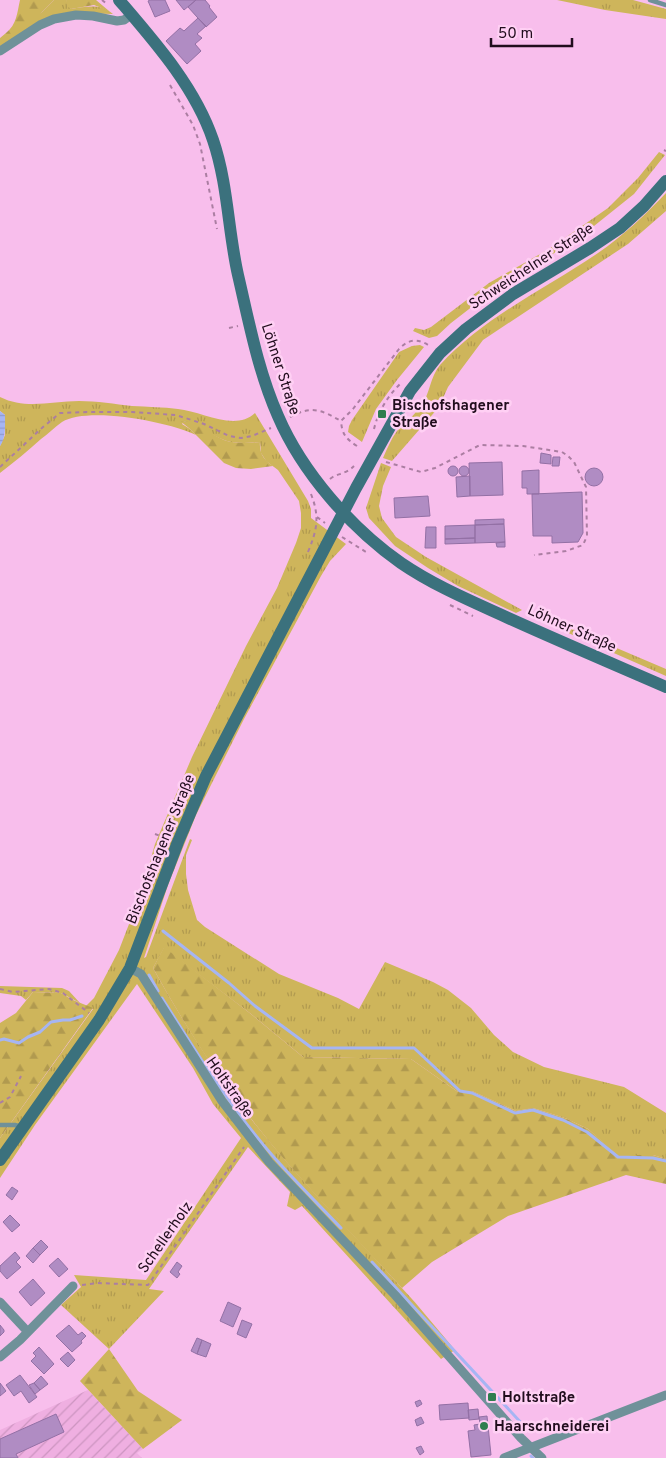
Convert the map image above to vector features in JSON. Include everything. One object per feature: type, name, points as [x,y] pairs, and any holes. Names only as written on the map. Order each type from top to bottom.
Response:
[{"type":"street","name":"Löhner Straße","points":[[114,3],[131,14],[155,43],[189,91],[205,120],[214,141],[237,271],[261,370],[283,422],[321,486],[371,538],[401,563],[495,612],[666,687]]},
{"type":"street","points":[[0,51],[40,25],[54,19],[76,15],[94,16],[117,21],[124,20],[131,14]]},
{"type":"street","name":"Schweichelner Straße","points":[[344,512],[401,405],[440,353],[466,329],[512,294],[620,228],[644,206],[666,181]]},
{"type":"street","name":"Bischofshagener Straße","points":[[0,1160],[99,1020],[130,968],[178,842],[206,776],[344,512]]},
{"type":"street","name":"Holtstraße","points":[[130,968],[141,974],[196,1063],[222,1101],[269,1162],[395,1295],[530,1447],[542,1458]]},
{"type":"street","points":[[0,1357],[20,1340],[73,1286]]},
{"type":"street","points":[[0,1302],[27,1331]]},
{"type":"street","points":[[504,1458],[666,1395]]},
{"type":"lane","points":[[650,0],[666,5]]},
{"type":"lane","points":[[0,1125],[14,1125],[23,1128]]},
{"type":"path","points":[[102,0],[114,3]]},
{"type":"path","points":[[168,81],[193,125],[200,144],[219,236]]},
{"type":"path","points":[[341,421],[353,409],[406,342],[421,340],[433,347]]},
{"type":"path","points":[[283,422],[307,409],[317,409],[341,421]]},
{"type":"path","points":[[0,467],[60,413],[132,412],[176,415],[204,424],[229,436],[241,438],[252,436],[271,428]]},
{"type":"path","points":[[341,421],[346,439],[357,446]]},
{"type":"path","points":[[386,462],[421,472],[435,468],[480,445],[523,446],[562,452],[574,462],[586,487],[587,536],[583,545],[574,549],[534,556]]},
{"type":"path","points":[[311,494],[317,517]]},
{"type":"path","points":[[0,989],[13,992],[49,990],[63,993],[99,1020]]},
{"type":"path","points":[[0,1103],[10,1097],[21,1076]]},
{"type":"path","name":"Schellerholz","points":[[73,1286],[97,1283],[148,1286],[251,1139]]},
{"type":"shaded area","points":[[88,1390],[143,1449],[137,1453],[142,1458],[0,1458],[0,1430]]},
{"type":"green space","points":[[20,0],[54,0],[27,27],[9,39],[6,37],[6,33],[14,22]]},
{"type":"green space","points":[[54,0],[66,0],[71,9],[98,7],[113,14],[70,13],[58,15],[0,54],[0,38],[6,33],[6,37],[42,12]]},
{"type":"green space","points":[[66,0],[96,0],[109,11],[94,5],[71,9],[67,6]]},
{"type":"green space","points":[[557,0],[633,0],[666,9],[666,19],[605,10]]},
{"type":"green space","points":[[659,152],[665,155],[634,194],[579,238],[495,289],[437,336],[429,338],[413,331],[415,328],[424,330],[431,327],[489,283],[549,249],[608,208],[638,178]]},
{"type":"green space","points":[[666,193],[666,211],[628,244],[483,340],[448,387],[439,407],[392,461],[383,458],[397,431],[421,406],[440,365],[457,348],[516,304],[607,246],[634,225]]},
{"type":"green space","points":[[420,345],[424,347],[376,409],[362,442],[348,432],[352,420],[399,352],[412,346]]},
{"type":"green space","points":[[0,397],[10,401],[29,404],[86,401],[172,408],[228,421],[238,421],[255,413],[308,501],[311,509],[311,518],[346,544],[330,561],[321,576],[244,719],[196,815],[168,885],[144,958],[146,957],[190,839],[192,840],[186,855],[186,874],[188,890],[197,920],[279,974],[338,998],[359,1009],[385,962],[448,990],[471,1008],[494,1035],[513,1052],[544,1067],[624,1087],[666,1113],[666,1159],[653,1155],[619,1156],[588,1129],[565,1118],[533,1108],[516,1111],[472,1091],[458,1092],[411,1059],[303,1057],[251,1014],[164,948],[153,968],[208,1059],[232,1094],[282,1157],[408,1295],[455,1350],[441,1359],[302,1206],[295,1210],[287,1206],[290,1192],[248,1147],[149,1289],[164,1291],[109,1349],[61,1305],[81,1287],[74,1275],[146,1280],[241,1138],[213,1104],[193,1068],[137,984],[35,1125],[0,1178],[0,1138],[93,1009],[86,1006],[94,998],[119,950],[141,893],[155,844],[192,757],[246,646],[277,588],[301,528],[301,513],[299,501],[278,470],[266,461],[261,453],[260,442],[242,443],[228,441],[184,421],[182,424],[196,435],[167,425],[129,418],[90,415],[74,417],[59,424],[0,473],[0,446],[5,435],[5,415],[0,411]]},
{"type":"green space","points":[[180,421],[197,425],[224,440],[242,443],[260,442],[260,450],[263,456],[273,466],[251,469],[236,468],[224,463]]},
{"type":"green space","points":[[381,463],[391,467],[383,486],[379,506],[382,518],[396,537],[426,557],[522,610],[516,613],[458,586],[395,546],[369,518],[366,508]]},
{"type":"green space","points":[[532,612],[666,669],[666,676],[532,617],[530,614]]},
{"type":"green space","points":[[164,947],[303,1057],[411,1059],[458,1092],[462,1089],[472,1091],[516,1111],[533,1108],[565,1118],[588,1129],[619,1155],[653,1155],[666,1159],[666,1184],[626,1175],[508,1216],[432,1262],[402,1288],[283,1158],[208,1060],[153,968]]},
{"type":"green space","points":[[0,986],[62,988],[69,991],[80,1003],[61,993],[33,992],[26,1000],[21,996],[0,993]]},
{"type":"green space","points":[[33,992],[61,993],[93,1008],[0,1138],[0,1023],[16,1013]]},
{"type":"green space","points":[[109,1349],[138,1391],[182,1420],[143,1449],[80,1381]]},
{"type":"water","points":[[0,411],[5,415],[5,423],[4,436],[0,446]]},
{"type":"building","points":[[165,0],[170,11],[155,17],[148,1]]},
{"type":"building","points":[[176,0],[196,0],[184,10]]},
{"type":"building","points":[[196,0],[205,0],[217,17],[206,27],[188,7]]},
{"type":"building","points":[[198,18],[206,26],[197,34],[202,38],[195,44],[201,51],[187,64],[166,41],[180,28],[184,31]]},
{"type":"building","points":[[541,453],[551,455],[551,464],[540,463]]},
{"type":"building","points":[[553,457],[560,457],[559,466],[552,466]]},
{"type":"building","points":[[502,462],[503,495],[470,496],[469,463]]},
{"type":"building","points":[[451,466],[455,466],[458,471],[457,475],[451,476],[448,473],[448,469]]},
{"type":"building","points":[[462,466],[466,466],[469,471],[468,475],[462,476],[459,473],[459,469]]},
{"type":"building","points":[[594,468],[600,471],[603,477],[600,483],[594,486],[588,483],[585,477],[588,471]]},
{"type":"building","points":[[539,470],[539,494],[527,494],[527,488],[522,488],[522,471]]},
{"type":"building","points":[[470,476],[470,496],[457,497],[456,477]]},
{"type":"building","points":[[582,492],[583,533],[578,542],[552,543],[552,536],[533,536],[532,494]]},
{"type":"building","points":[[428,496],[430,516],[395,518],[394,498]]},
{"type":"building","points":[[504,519],[504,524],[475,525],[475,520]]},
{"type":"building","points":[[504,524],[505,542],[475,543],[475,525]]},
{"type":"building","points":[[475,525],[475,538],[445,539],[445,526]]},
{"type":"building","points":[[426,527],[436,527],[436,548],[425,548]]},
{"type":"building","points":[[475,538],[475,543],[445,544],[445,539]]},
{"type":"building","points":[[505,542],[505,547],[497,547],[496,543]]},
{"type":"building","points":[[12,1187],[18,1191],[12,1200],[6,1195]]},
{"type":"building","points":[[10,1215],[20,1225],[12,1232],[3,1222]]},
{"type":"building","points":[[41,1240],[48,1247],[40,1255],[33,1248]]},
{"type":"building","points":[[33,1248],[40,1255],[33,1263],[26,1256]]},
{"type":"building","points":[[15,1252],[20,1258],[16,1262],[21,1267],[7,1279],[0,1271],[0,1266]]},
{"type":"building","points":[[58,1258],[68,1269],[59,1277],[49,1266]]},
{"type":"building","points":[[177,1262],[182,1266],[177,1278],[170,1272]]},
{"type":"building","points":[[33,1279],[45,1293],[31,1306],[19,1292]]},
{"type":"building","points":[[228,1302],[241,1308],[233,1327],[220,1321]]},
{"type":"building","points":[[242,1320],[252,1324],[246,1338],[237,1334]]},
{"type":"building","points":[[0,1325],[4,1332],[0,1336]]},
{"type":"building","points":[[69,1325],[78,1335],[82,1332],[86,1336],[81,1341],[82,1343],[72,1352],[56,1336]]},
{"type":"building","points":[[197,1338],[202,1340],[197,1354],[191,1351]]},
{"type":"building","points":[[202,1340],[211,1344],[206,1357],[197,1354]]},
{"type":"building","points":[[39,1347],[54,1364],[44,1374],[31,1361],[36,1356],[33,1353]]},
{"type":"building","points":[[68,1352],[75,1360],[68,1367],[60,1359]]},
{"type":"building","points":[[20,1375],[37,1397],[29,1403],[21,1391],[14,1396],[6,1385]]},
{"type":"building","points":[[41,1376],[48,1384],[40,1390],[34,1383]]},
{"type":"building","points":[[0,1383],[6,1391],[0,1396]]},
{"type":"building","points":[[34,1383],[40,1390],[35,1394],[29,1385]]},
{"type":"building","points":[[420,1400],[422,1404],[417,1407],[415,1402]]},
{"type":"building","points":[[468,1403],[469,1418],[440,1420],[439,1405]]},
{"type":"building","points":[[478,1409],[479,1419],[469,1420],[468,1410]]},
{"type":"building","points":[[56,1414],[64,1432],[16,1454],[18,1458],[0,1458],[0,1439]]},
{"type":"building","points":[[487,1416],[491,1455],[471,1457],[468,1431],[475,1430],[474,1425],[480,1424],[479,1417]]},
{"type":"building","points":[[421,1417],[424,1423],[417,1426],[415,1420]]},
{"type":"building","points":[[421,1446],[424,1452],[420,1455],[416,1448]]},
{"type":"waterway","points":[[163,931],[255,1006],[312,1048],[414,1048],[460,1091],[472,1093],[515,1113],[533,1110],[563,1120],[587,1132],[618,1157],[653,1158],[666,1161]]},
{"type":"waterway","points":[[149,975],[158,991]]},
{"type":"waterway","points":[[162,998],[214,1079],[242,1118],[280,1164],[341,1228]]},
{"type":"waterway","points":[[0,1040],[4,1039],[19,1043],[40,1032],[51,1022],[70,1020],[82,1016]]},
{"type":"waterway","points":[[372,1262],[525,1427]]},
{"type":"place","name":"Bischofshagener Straße","points":[[382,414]]},
{"type":"place","name":"Holtstraße","points":[[492,1397]]},
{"type":"place","name":"Haarschneiderei","points":[[484,1426]]}]
